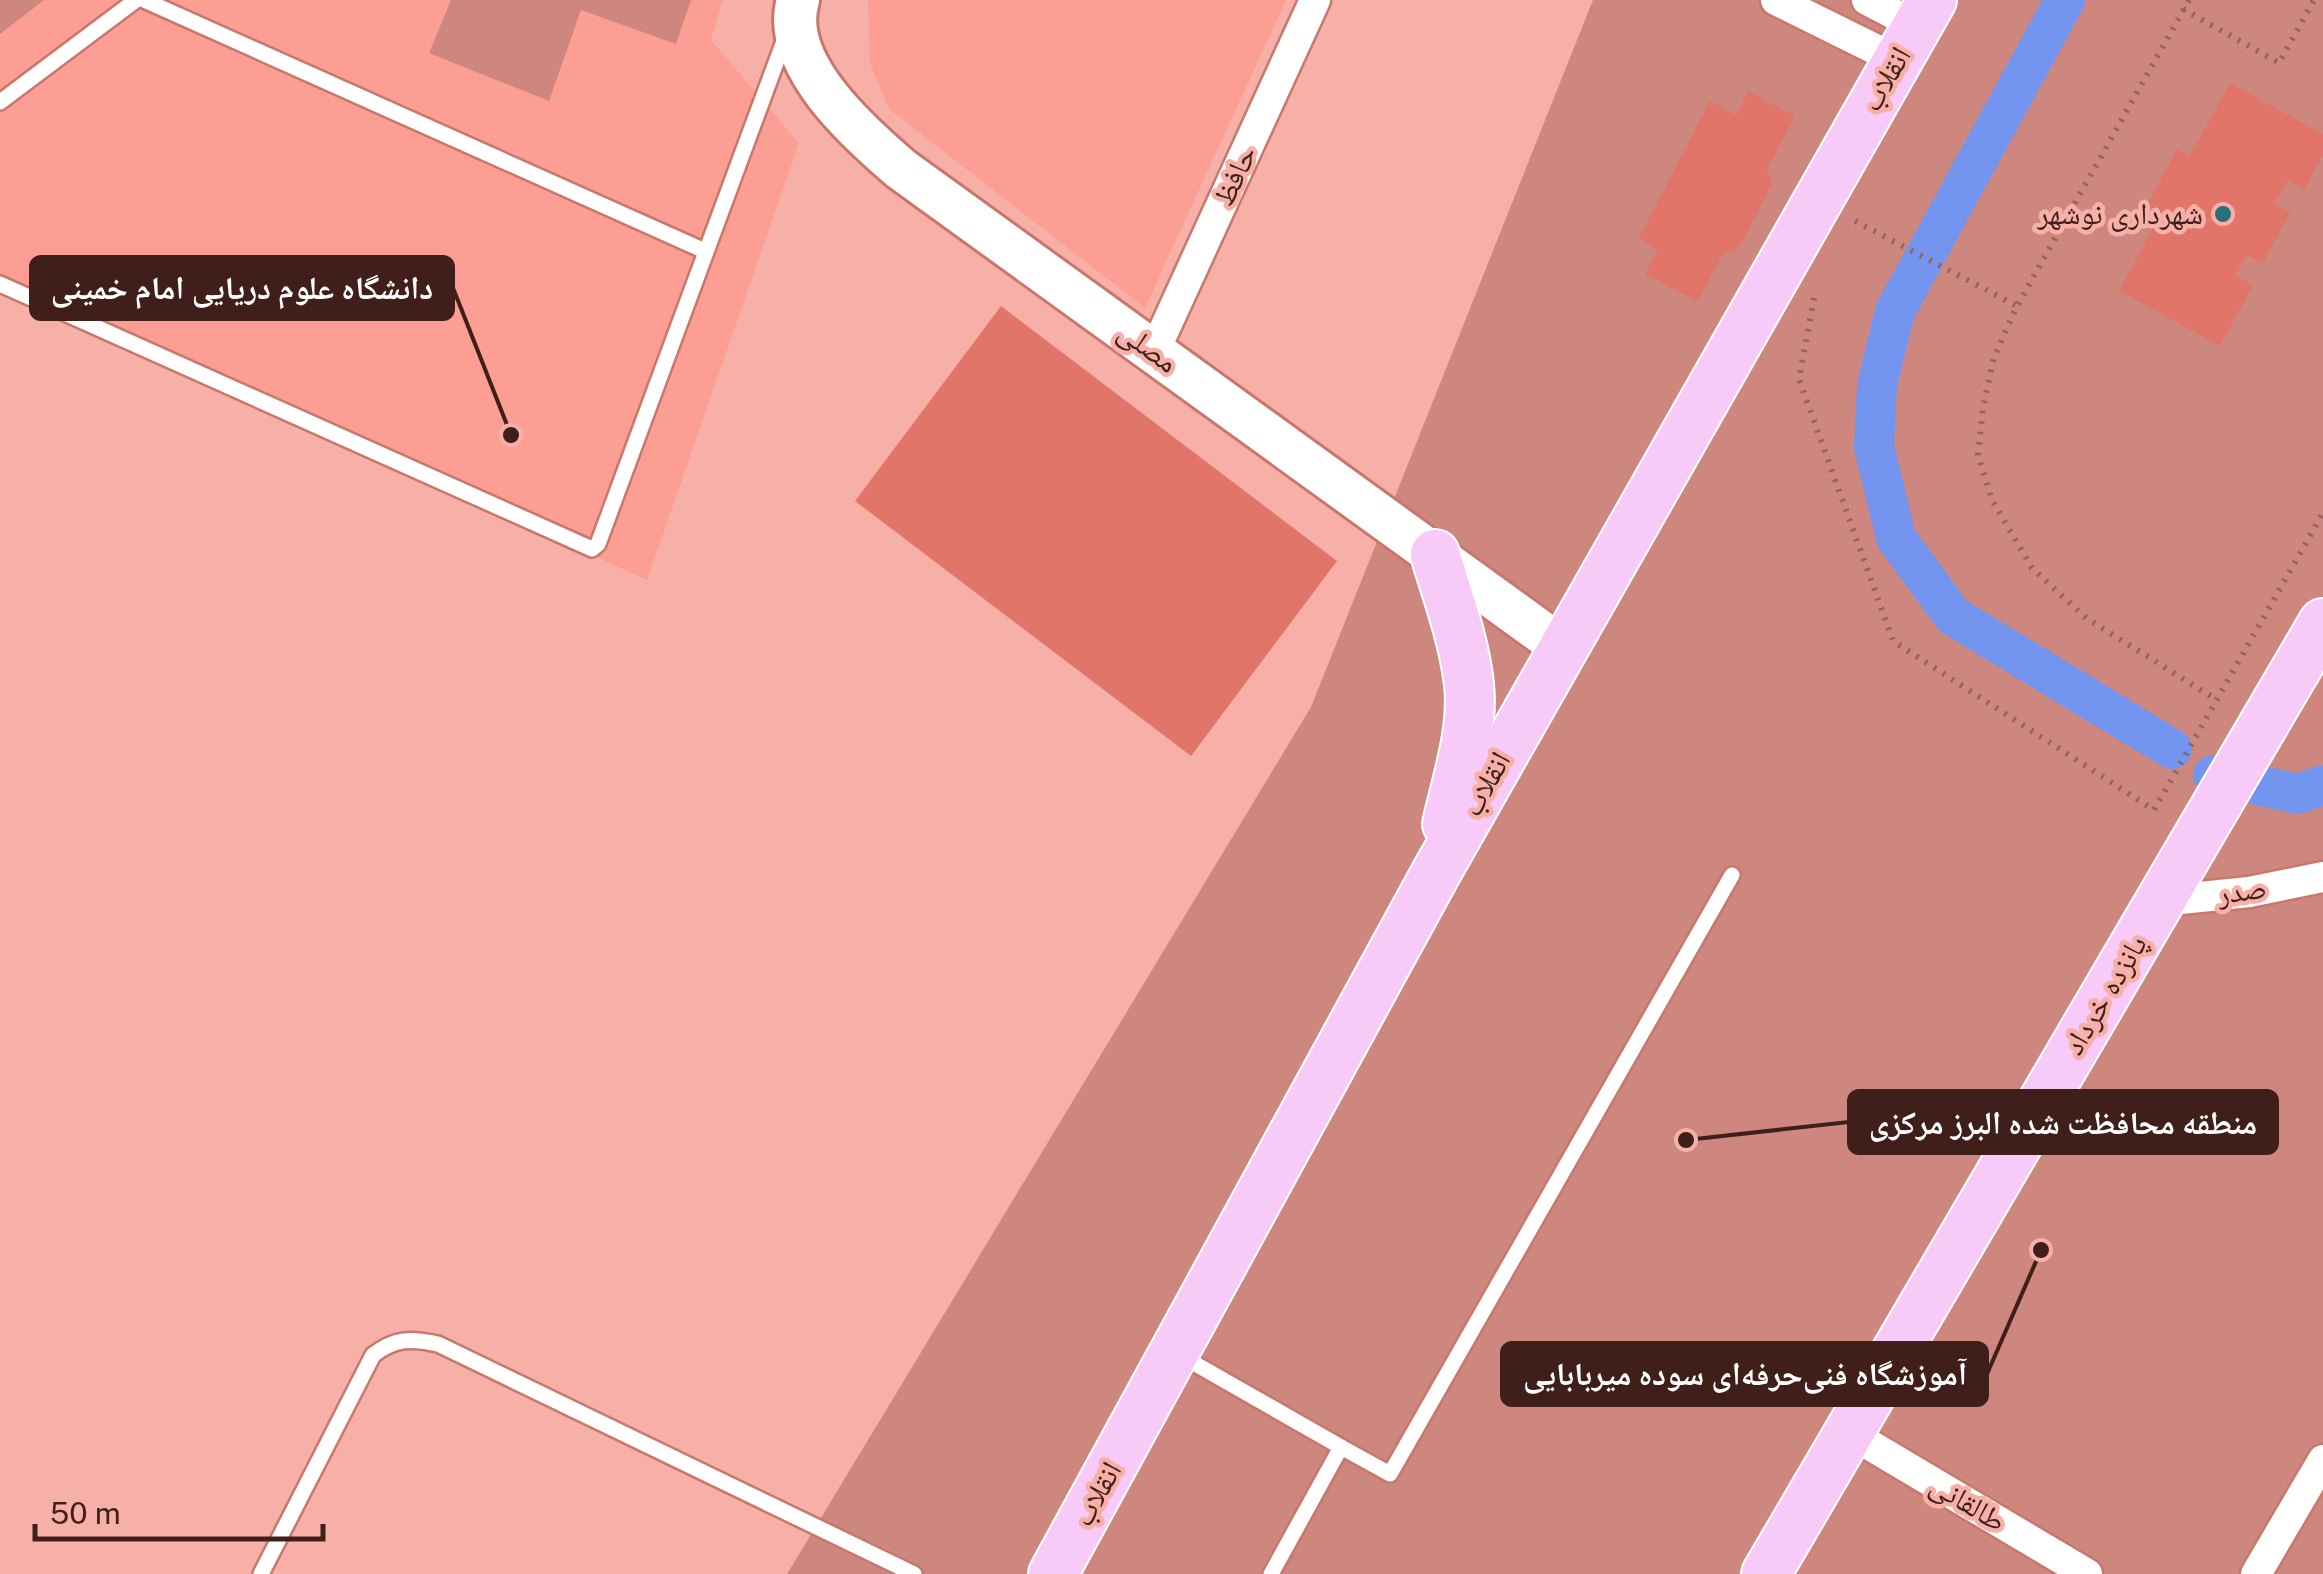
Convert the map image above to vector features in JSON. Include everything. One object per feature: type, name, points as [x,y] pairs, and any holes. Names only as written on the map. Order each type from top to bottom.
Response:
[{"type":"main road","name":"انقلاب","points":[[1053,1574],[1437,872],[1915,29]]},
{"type":"main road","points":[[1435,554],[1459,634],[1469,686],[1466,742],[1437,872]]},
{"type":"main road","name":"پانزده خرداد","points":[[1766,1574],[2323,623]]},
{"type":"street","name":"حافظ","points":[[1154,352],[1315,0]]},
{"type":"street","points":[[1776,0],[1915,29]]},
{"type":"street","points":[[1866,0],[1915,29]]},
{"type":"street","name":"مصلی","points":[[796,7],[805,61],[830,101],[902,169],[1563,648]]},
{"type":"street","name":"صدر","points":[[2161,901],[2249,892],[2323,877]]},
{"type":"street","name":"طالقانی","points":[[1848,1432],[2087,1574]]},
{"type":"street","points":[[2256,1574],[2323,1460]]},
{"type":"lane","points":[[0,102],[136,0]]},
{"type":"lane","points":[[144,0],[704,250]]},
{"type":"lane","points":[[0,284],[592,549],[598,544],[796,7]]},
{"type":"lane","points":[[1174,1352],[1390,1474],[1732,875]]},
{"type":"lane","points":[[261,1574],[373,1354],[403,1338],[438,1344],[914,1574]]},
{"type":"lane","points":[[1272,1574],[1340,1447]]},
{"type":"path","points":[[2189,0],[2017,306],[1994,357],[1978,455],[1992,500],[2032,568],[2086,618],[2217,700]]},
{"type":"path","points":[[2183,9],[2279,63],[2314,0]]},
{"type":"path","points":[[1854,220],[2017,306]]},
{"type":"path","points":[[1815,292],[1798,379],[1893,641],[2154,810],[2323,513]]},
{"type":"shaded area","points":[[0,0],[723,0],[711,40],[799,143],[647,580],[0,289]]},
{"type":"shaded area","points":[[0,0],[44,0],[0,34]]},
{"type":"shaded area","points":[[451,0],[691,0],[676,44],[581,10],[549,101],[429,53]]},
{"type":"shaded area","points":[[868,0],[1286,0],[1145,308],[889,109],[870,63]]},
{"type":"shaded area","points":[[1593,0],[2323,0],[2323,1574],[787,1574],[1311,707]]},
{"type":"building","name":"شهرداری نوشهر","points":[[2230,83],[2323,134],[2323,155],[2304,189],[2288,180],[2274,204],[2290,212],[2263,263],[2247,255],[2235,276],[2253,285],[2220,346],[2119,291],[2160,215],[2146,207],[2177,149],[2190,156]]},
{"type":"building","points":[[1748,91],[1795,116],[1767,170],[1772,184],[1738,249],[1723,253],[1698,302],[1645,274],[1658,249],[1638,239],[1710,101],[1736,115]]},
{"type":"building","points":[[1001,306],[1337,561],[1191,756],[855,501]]},
{"type":"waterway","points":[[2065,0],[1895,311],[1877,385],[1874,447],[1896,538],[1953,616],[2172,749]]},
{"type":"waterway","points":[[2213,775],[2298,794],[2323,785]]},
{"type":"place","name":"شهرداری نوشهر","points":[[2223,214]]},
{"type":"place","name":"دانشگاه علوم دریایی امام خمینی","points":[[511,435]]},
{"type":"place","name":"منطقه محافظت شده البرز مرکزی","points":[[1686,1140]]},
{"type":"place","name":"آموزشگاه فنی‌حرفه‌ای سوده میربابایی","points":[[2041,1250]]}]
